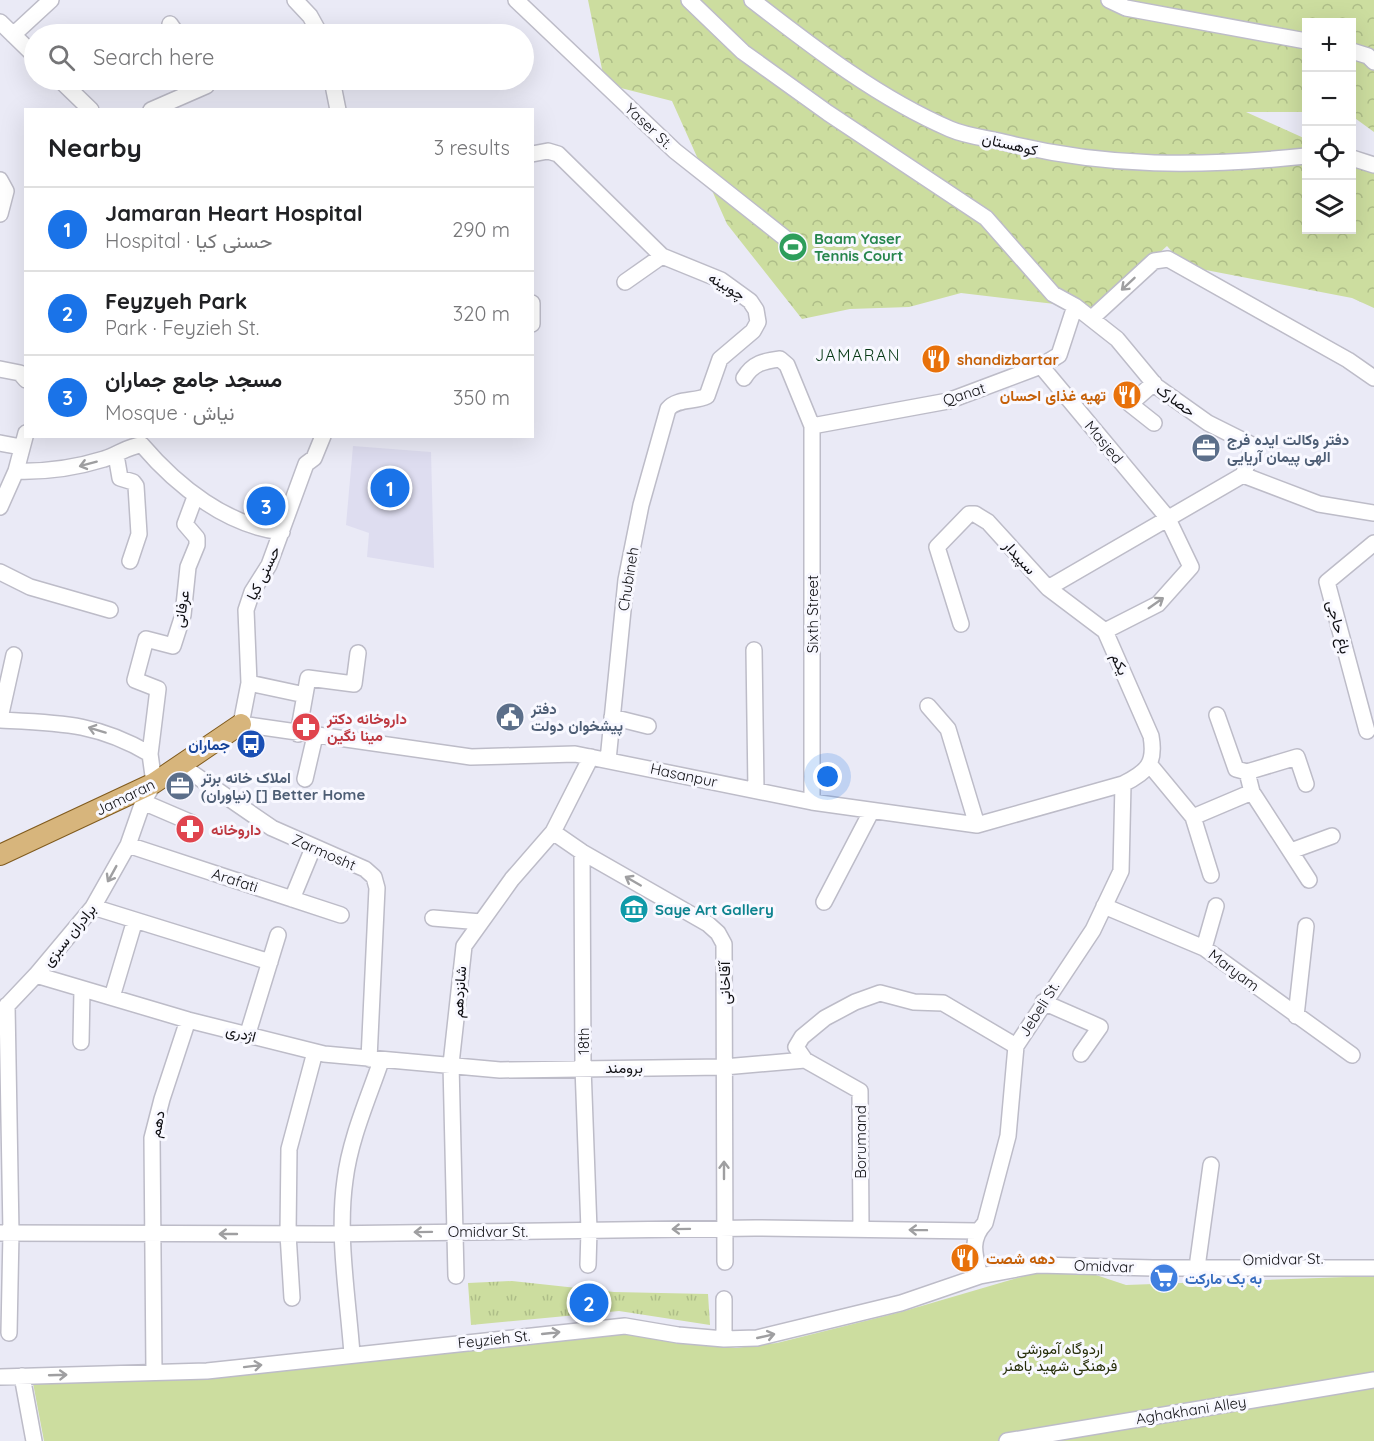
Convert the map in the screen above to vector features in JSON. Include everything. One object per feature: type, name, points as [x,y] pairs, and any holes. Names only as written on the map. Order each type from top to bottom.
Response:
[{"type":"main road","name":"Jamaran","points":[[0,855],[154,783],[241,724]]},
{"type":"street","points":[[25,24],[51,0]]},
{"type":"street","points":[[295,0],[314,24]]},
{"type":"street","name":"Yaser St.","points":[[516,0],[675,151],[790,242]]},
{"type":"street","points":[[689,0],[743,51],[818,106],[986,218],[1053,294],[1075,306]]},
{"type":"street","name":"کوهستان","points":[[752,0],[887,98],[952,130],[1038,151],[1114,162],[1189,165],[1302,156]]},
{"type":"street","points":[[1109,0],[1126,8],[1302,40]]},
{"type":"street","points":[[0,22],[24,45]]},
{"type":"street","points":[[13,35],[24,25]]},
{"type":"street","points":[[1356,52],[1368,56],[1374,62]]},
{"type":"street","points":[[71,90],[90,108]]},
{"type":"street","points":[[156,108],[198,90]]},
{"type":"street","points":[[334,90],[338,108]]},
{"type":"street","points":[[534,154],[548,151],[558,154],[662,256],[625,282]]},
{"type":"street","points":[[1356,159],[1374,165]]},
{"type":"street","points":[[0,180],[6,191],[0,214]]},
{"type":"street","name":"Chubineh","points":[[608,760],[626,580],[641,505],[668,409],[677,402],[706,396],[720,359],[753,331],[758,321],[750,301],[721,280],[662,256]]},
{"type":"street","points":[[1092,318],[1154,261],[1168,259],[1348,360],[1374,378]]},
{"type":"street","name":"حصارک","points":[[1075,306],[1117,339],[1154,383],[1209,423],[1250,444],[1251,455],[1243,475]]},
{"type":"street","name":"Qanat","points":[[813,426],[948,401],[1041,366],[1059,355],[1075,306]]},
{"type":"street","points":[[744,378],[749,368],[762,362],[780,359],[787,365],[813,426]]},
{"type":"street","name":"Masjed","points":[[1041,366],[1167,517],[1191,567],[1158,603],[1105,631]]},
{"type":"street","points":[[0,369],[20,373],[24,378]]},
{"type":"street","points":[[1154,383],[1130,404],[1154,423]]},
{"type":"street","name":"Sixth Street","points":[[812,802],[813,426]]},
{"type":"street","name":"حسنی کیا","points":[[241,724],[249,683],[246,610],[252,592],[269,565],[306,464],[314,458],[322,438]]},
{"type":"street","points":[[0,443],[23,440],[16,471],[0,507]]},
{"type":"street","points":[[132,444],[195,497],[262,530],[282,532]]},
{"type":"street","points":[[16,471],[83,466],[132,444]]},
{"type":"street","points":[[130,561],[139,534],[136,486],[133,482],[120,478],[132,444]]},
{"type":"street","points":[[1243,475],[1319,504],[1374,513]]},
{"type":"street","name":"سپیدار","points":[[961,624],[937,547],[969,514],[975,514],[988,522],[1048,588],[1243,475]]},
{"type":"street","name":"عرفانی","points":[[154,783],[150,754],[158,689],[135,680],[146,639],[173,646],[181,626],[188,567],[197,545],[197,538],[185,524],[195,497]]},
{"type":"street","name":"باغ حاجی","points":[[1367,731],[1327,582],[1374,543]]},
{"type":"street","points":[[0,572],[30,587],[110,610]]},
{"type":"street","name":"یکم","points":[[1048,588],[1105,631],[1151,736],[1153,749],[1150,765]]},
{"type":"street","points":[[754,650],[756,790]]},
{"type":"street","points":[[298,734],[308,678],[354,684],[358,653]]},
{"type":"street","points":[[14,655],[0,719],[89,727],[124,739],[150,754]]},
{"type":"street","points":[[249,683],[304,694]]},
{"type":"street","points":[[928,706],[948,729],[977,825]]},
{"type":"street","points":[[1217,715],[1236,769],[1247,772],[1297,757],[1306,784]]},
{"type":"street","points":[[612,717],[648,726]]},
{"type":"street","name":"Hasanpur","points":[[241,724],[298,734],[471,757],[561,753],[591,757],[812,802],[977,825],[1123,784]]},
{"type":"street","points":[[305,779],[315,736]]},
{"type":"street","name":"شانزدهم","points":[[456,1276],[453,1231],[451,1064],[458,1020],[461,958],[464,946],[512,879],[553,832],[591,757]]},
{"type":"street","name":"Zarmosht","points":[[182,765],[272,828],[364,869],[374,877],[377,888],[375,1060],[345,1180],[344,1234],[352,1354]]},
{"type":"street","points":[[1123,784],[1137,777],[1150,765],[1193,817],[1211,875]]},
{"type":"street","points":[[1247,772],[1252,792],[1309,880]]},
{"type":"street","name":"برادران سبزی","points":[[2,1008],[36,975],[93,907],[128,845],[143,802],[154,783]]},
{"type":"street","name":"Jebeli St.","points":[[975,1238],[985,1223],[1008,1136],[1016,1046],[1043,1002],[1093,930],[1121,871],[1123,784]]},
{"type":"street","points":[[1193,817],[1252,792]]},
{"type":"street","points":[[143,802],[192,823]]},
{"type":"street","points":[[824,902],[871,812]]},
{"type":"street","name":"آقاخانی","points":[[553,832],[582,852],[708,924],[718,933],[724,944],[723,1228],[725,1262]]},
{"type":"street","points":[[1291,851],[1332,836]]},
{"type":"street","name":"Arafati","points":[[128,845],[341,915]]},
{"type":"street","points":[[292,899],[313,848]]},
{"type":"street","name":"18th","points":[[582,852],[583,1067],[589,1230],[588,1265]]},
{"type":"street","name":"Maryam","points":[[1104,906],[1204,948],[1352,1055]]},
{"type":"street","points":[[1204,948],[1216,906]]},
{"type":"street","points":[[93,907],[270,962]]},
{"type":"street","points":[[433,918],[481,922]]},
{"type":"street","points":[[112,997],[135,920]]},
{"type":"street","points":[[1296,1016],[1306,926]]},
{"type":"street","points":[[248,1033],[278,935]]},
{"type":"street","name":"اژدری","points":[[36,975],[188,1020],[248,1033],[315,1052],[375,1060],[451,1064]]},
{"type":"street","points":[[81,1042],[82,990]]},
{"type":"street","points":[[724,1067],[805,1060],[796,1047],[801,1037],[825,1018],[855,1002],[880,993],[914,1002],[943,1003],[1016,1046]]},
{"type":"street","points":[[1043,1002],[1100,1027],[1081,1054]]},
{"type":"street","points":[[2,1008],[5,1233],[9,1334]]},
{"type":"street","name":"دهم","points":[[154,1372],[155,1233],[152,1138],[188,1020]]},
{"type":"street","points":[[292,1298],[288,1234],[289,1149],[315,1052]]},
{"type":"street","name":"Borumand","points":[[805,1060],[860,1091],[861,1229]]},
{"type":"street","name":"برومند","points":[[451,1064],[500,1070],[583,1067],[724,1067]]},
{"type":"street","points":[[1198,1260],[1211,1165]]},
{"type":"street","name":"Omidvar St.","points":[[5,1233],[344,1234],[723,1228],[861,1229],[975,1238]]},
{"type":"street","points":[[975,1238],[979,1273]]},
{"type":"street","name":"Omidvar St.","points":[[979,1273],[1037,1261],[1374,1258]]},
{"type":"street","name":"Omidvar","points":[[1037,1261],[1153,1268],[1374,1268]]},
{"type":"street","name":"Feyzieh St.","points":[[0,1377],[207,1371],[625,1326],[678,1335],[724,1339],[757,1338],[901,1303],[979,1273]]},
{"type":"street","points":[[724,1299],[724,1339]]},
{"type":"street","points":[[22,1376],[34,1441]]},
{"type":"street","name":"Aghakhani Alley","points":[[1007,1441],[1374,1380]]},
{"type":"shaded area","points":[[353,446],[431,452],[434,568],[367,557],[369,533],[346,525]]},
{"type":"green space","points":[[588,0],[1374,0],[1374,132],[1356,119],[1356,18],[1302,18],[1302,112],[1246,112],[1302,137],[1302,234],[1356,234],[1356,160],[1374,168],[1374,308],[1352,298],[1185,266],[1167,246],[1098,309],[961,293],[909,307],[850,309],[802,319],[727,224],[672,101],[605,84]]},
{"type":"green space","name":"اردوگاه آموزشی فرهنگی شهید باهنر","points":[[1084,1271],[1126,1285],[1374,1276],[1374,1441],[44,1441],[33,1383],[234,1375],[623,1334],[736,1348],[777,1343],[901,1312],[1038,1272]]},
{"type":"green space","points":[[512,1281],[614,1292],[708,1294],[710,1325],[619,1311],[471,1325],[468,1283]]},
{"type":"place","name":"Baam Yaser Tennis Court","points":[[793,247]]},
{"type":"place","name":"shandizbartar","points":[[936,359]]},
{"type":"place","name":"تهیه غذای احسان","points":[[1127,395]]},
{"type":"place","name":"دفتر وکالت ایده فرج الهی پیمان آریایی","points":[[1206,448]]},
{"type":"place","name":"Jamaran Heart Hospital","points":[[390,488]]},
{"type":"place","name":"مسجد جامع جماران","points":[[266,506]]},
{"type":"place","name":"دفتر پیشخوان دولت","points":[[510,717]]},
{"type":"place","name":"داروخانه دکتر مینا نگین","points":[[306,727]]},
{"type":"place","name":"جماران","points":[[251,744]]},
{"type":"place","name":"املاک خانه برتر (نیاوران) [] Better Home","points":[[180,786]]},
{"type":"place","name":"داروخانه","points":[[190,829]]},
{"type":"place","name":"Saye Art Gallery","points":[[634,909]]},
{"type":"place","name":"دهه شصت","points":[[965,1258]]},
{"type":"place","name":"به بک مارکت","points":[[1164,1278]]},
{"type":"place","name":"Feyzyeh Park","points":[[589,1303]]},
{"type":"district","name":"JAMARAN","points":[[858,355]]}]
